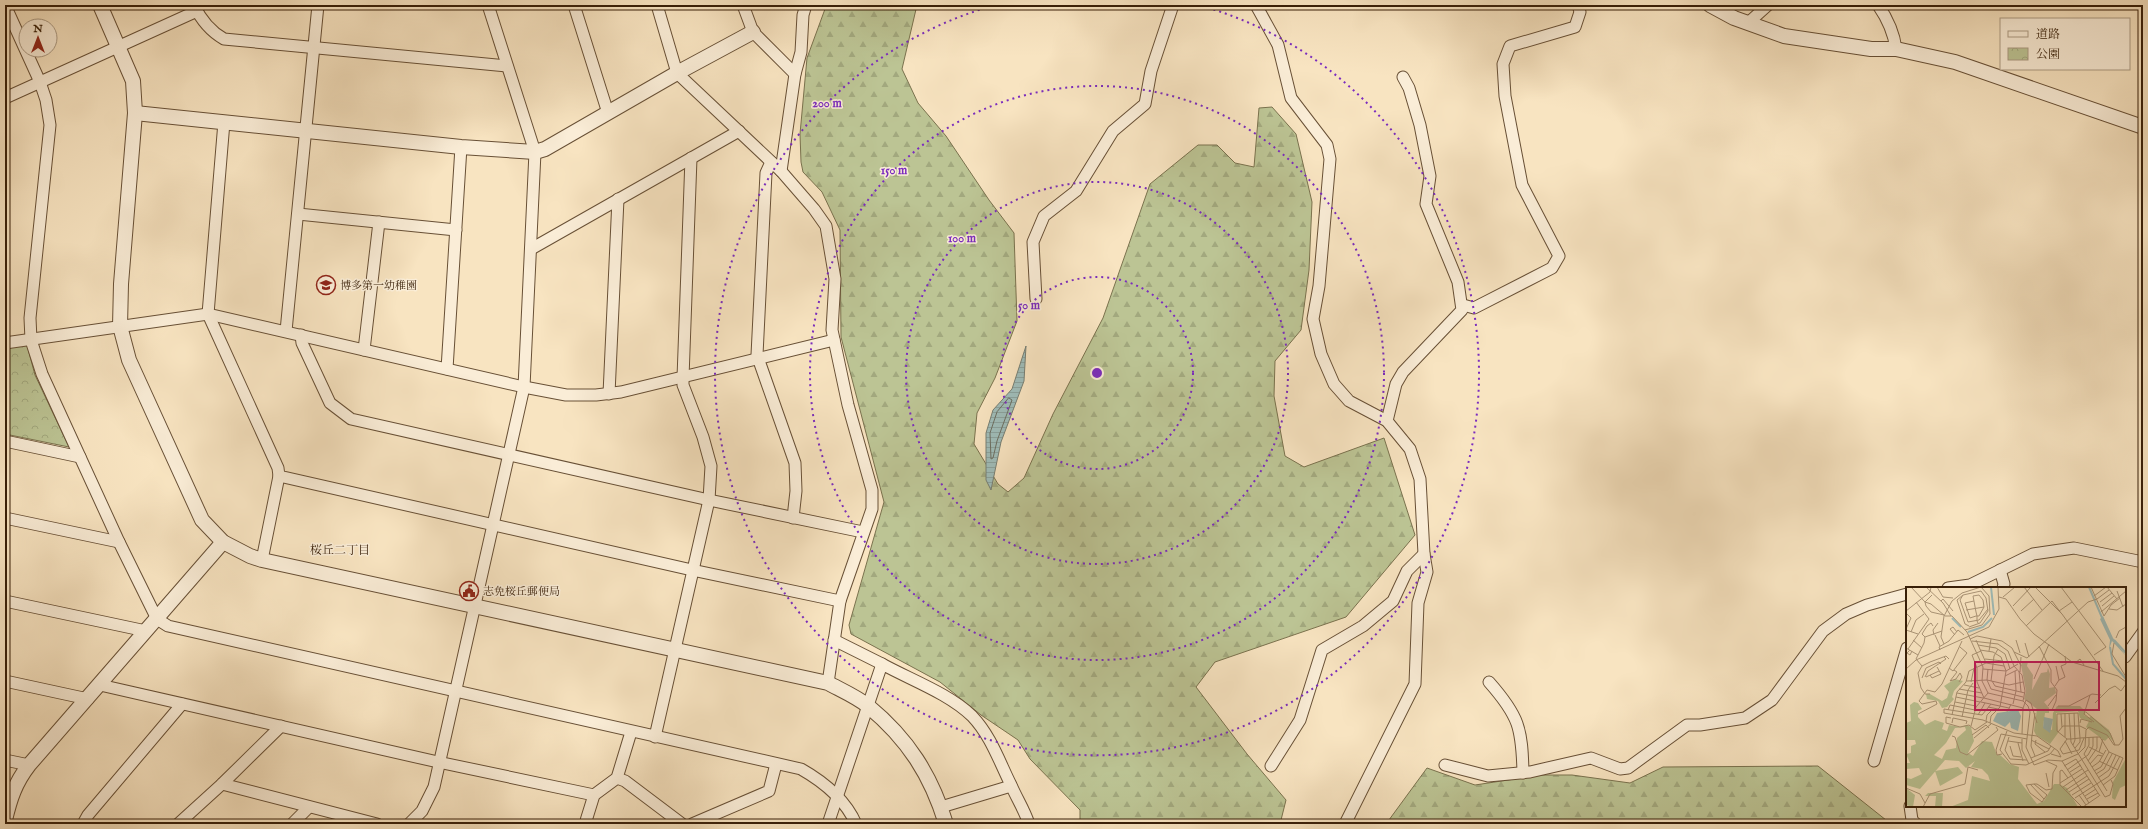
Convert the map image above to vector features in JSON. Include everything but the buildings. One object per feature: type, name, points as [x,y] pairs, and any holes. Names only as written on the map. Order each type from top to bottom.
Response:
[{"type":"street","points":[[5,5],[40,82],[46,100],[50,125],[30,318],[31,340],[42,374],[119,542],[157,619],[168,626],[801,770],[819,780],[837,796],[856,824]]},
{"type":"street","points":[[100,5],[133,82],[135,114],[121,284],[120,326],[129,360],[202,520],[223,542],[250,556],[262,560],[828,683],[867,705],[902,738],[918,759],[941,807],[946,824]]},
{"type":"street","points":[[286,332],[318,5]]},
{"type":"street","points":[[409,824],[422,811],[434,787],[438,762],[524,387],[535,152],[488,5]]},
{"type":"street","points":[[574,5],[608,113]]},
{"type":"street","points":[[657,5],[677,73],[781,171],[814,209],[826,226],[835,278],[832,330],[848,405],[872,490],[872,509],[840,601],[828,683]]},
{"type":"street","points":[[742,5],[753,32],[795,74]]},
{"type":"street","points":[[781,171],[795,74],[801,52],[803,15],[806,5]]},
{"type":"street","points":[[1036,299],[1033,242],[1044,216],[1076,191],[1113,132],[1145,104],[1151,71],[1173,5]]},
{"type":"street","points":[[1256,5],[1278,45],[1291,98],[1327,145],[1330,159],[1319,286],[1313,319],[1322,354],[1334,384],[1349,401],[1387,421],[1410,449],[1420,479],[1424,554],[1427,572],[1418,603],[1415,684],[1345,824]]},
{"type":"street","points":[[1463,305],[1474,308],[1552,268],[1559,256],[1522,185],[1505,96],[1503,64],[1510,46],[1575,27],[1580,12],[1578,5]]},
{"type":"street","points":[[1710,5],[1748,23],[1784,36],[1871,49],[1896,49],[1955,62],[2143,127]]},
{"type":"street","points":[[1748,23],[1768,5]]},
{"type":"street","points":[[1878,5],[1888,21],[1895,40],[1896,49]]},
{"type":"street","points":[[5,98],[119,47],[195,8],[214,33],[224,39],[507,66]]},
{"type":"street","points":[[135,114],[535,152],[545,150],[677,73],[753,32]]},
{"type":"street","points":[[1387,421],[1396,384],[1403,372],[1462,310],[1463,305],[1458,282],[1426,204],[1430,176],[1420,125],[1409,88],[1403,77]]},
{"type":"street","points":[[224,122],[208,314],[278,468],[280,476],[262,560]]},
{"type":"street","points":[[531,249],[739,132]]},
{"type":"street","points":[[447,369],[460,146]]},
{"type":"street","points":[[655,737],[709,500],[711,466],[683,378],[691,158]]},
{"type":"street","points":[[771,162],[766,173],[758,359],[794,463],[796,477],[793,518]]},
{"type":"street","points":[[609,394],[618,200]]},
{"type":"street","points":[[298,214],[456,230]]},
{"type":"street","points":[[364,350],[379,222]]},
{"type":"street","points":[[5,343],[208,314],[524,387],[566,395],[609,394],[683,378],[834,340]]},
{"type":"street","points":[[301,335],[302,343],[330,403],[340,413],[351,419],[508,456],[863,532]]},
{"type":"street","points":[[5,441],[80,456]]},
{"type":"street","points":[[280,476],[692,570],[840,601]]},
{"type":"street","points":[[5,518],[119,542]]},
{"type":"street","points":[[5,820],[11,795],[20,777],[29,765],[223,542]]},
{"type":"street","points":[[1955,587],[1970,585],[2033,554],[2074,548],[2143,562]]},
{"type":"street","points":[[1271,766],[1300,720],[1322,650],[1363,626],[1393,601],[1407,571],[1424,554]]},
{"type":"street","points":[[2000,570],[2004,584],[2003,587]]},
{"type":"street","points":[[1445,765],[1488,776],[1524,773],[1591,758],[1620,769],[1628,768],[1687,725],[1700,725],[1745,718],[1772,700],[1822,631],[1853,610],[1906,594]]},
{"type":"street","points":[[5,601],[146,631]]},
{"type":"street","points":[[2126,656],[2143,632]]},
{"type":"street","points":[[834,640],[951,700],[971,716],[985,732],[999,758],[1011,786],[1022,804],[1029,824]]},
{"type":"street","points":[[1874,761],[1903,674],[1906,654]]},
{"type":"street","points":[[828,824],[882,664]]},
{"type":"street","points":[[5,681],[88,699]]},
{"type":"street","points":[[1489,682],[1508,704],[1520,727],[1524,773]]},
{"type":"street","points":[[100,685],[438,762],[594,795]]},
{"type":"street","points":[[83,824],[88,815],[182,704]]},
{"type":"street","points":[[178,824],[222,784],[281,726]]},
{"type":"street","points":[[585,824],[594,795],[617,778],[631,732]]},
{"type":"street","points":[[5,760],[29,765]]},
{"type":"street","points":[[692,824],[769,792],[776,764]]},
{"type":"street","points":[[617,778],[626,781],[682,824]]},
{"type":"street","points":[[222,784],[377,824]]},
{"type":"street","points":[[941,807],[1011,786]]},
{"type":"street","points":[[292,824],[309,807]]},
{"type":"street","points":[[1910,807],[1912,820],[1916,824]]},
{"type":"green space","points":[[835,5],[917,5],[902,69],[918,103],[946,136],[989,200],[1014,233],[1017,321],[995,378],[977,413],[974,444],[998,484],[1008,492],[1024,478],[1053,414],[1103,318],[1150,184],[1198,145],[1217,145],[1235,163],[1254,167],[1259,108],[1272,107],[1296,134],[1312,202],[1309,270],[1301,330],[1275,361],[1274,396],[1285,456],[1304,467],[1384,438],[1415,535],[1346,617],[1215,662],[1196,687],[1247,754],[1286,800],[1280,824],[1080,824],[1080,810],[1030,759],[1018,740],[981,715],[940,682],[851,634],[849,625],[884,502],[841,337],[840,230],[822,192],[803,172],[801,162],[800,134],[807,58],[825,9]]},
{"type":"green space","points":[[27,345],[35,375],[69,447],[5,434],[5,348]]},
{"type":"green space","points":[[1818,766],[1891,824],[1386,824],[1427,768],[1475,785],[1541,775],[1572,775],[1630,783],[1663,767]]},
{"type":"water","points":[[1026,346],[1024,381],[1001,442],[991,490],[986,480],[986,433],[993,410],[1012,389]]},
{"type":"place","name":"博多第一幼稚園","points":[[326,285]]},
{"type":"place","name":"志免桜丘郵便局","points":[[469,591]]},
{"type":"district","name":"桜丘二丁目","points":[[340,550]]}]
